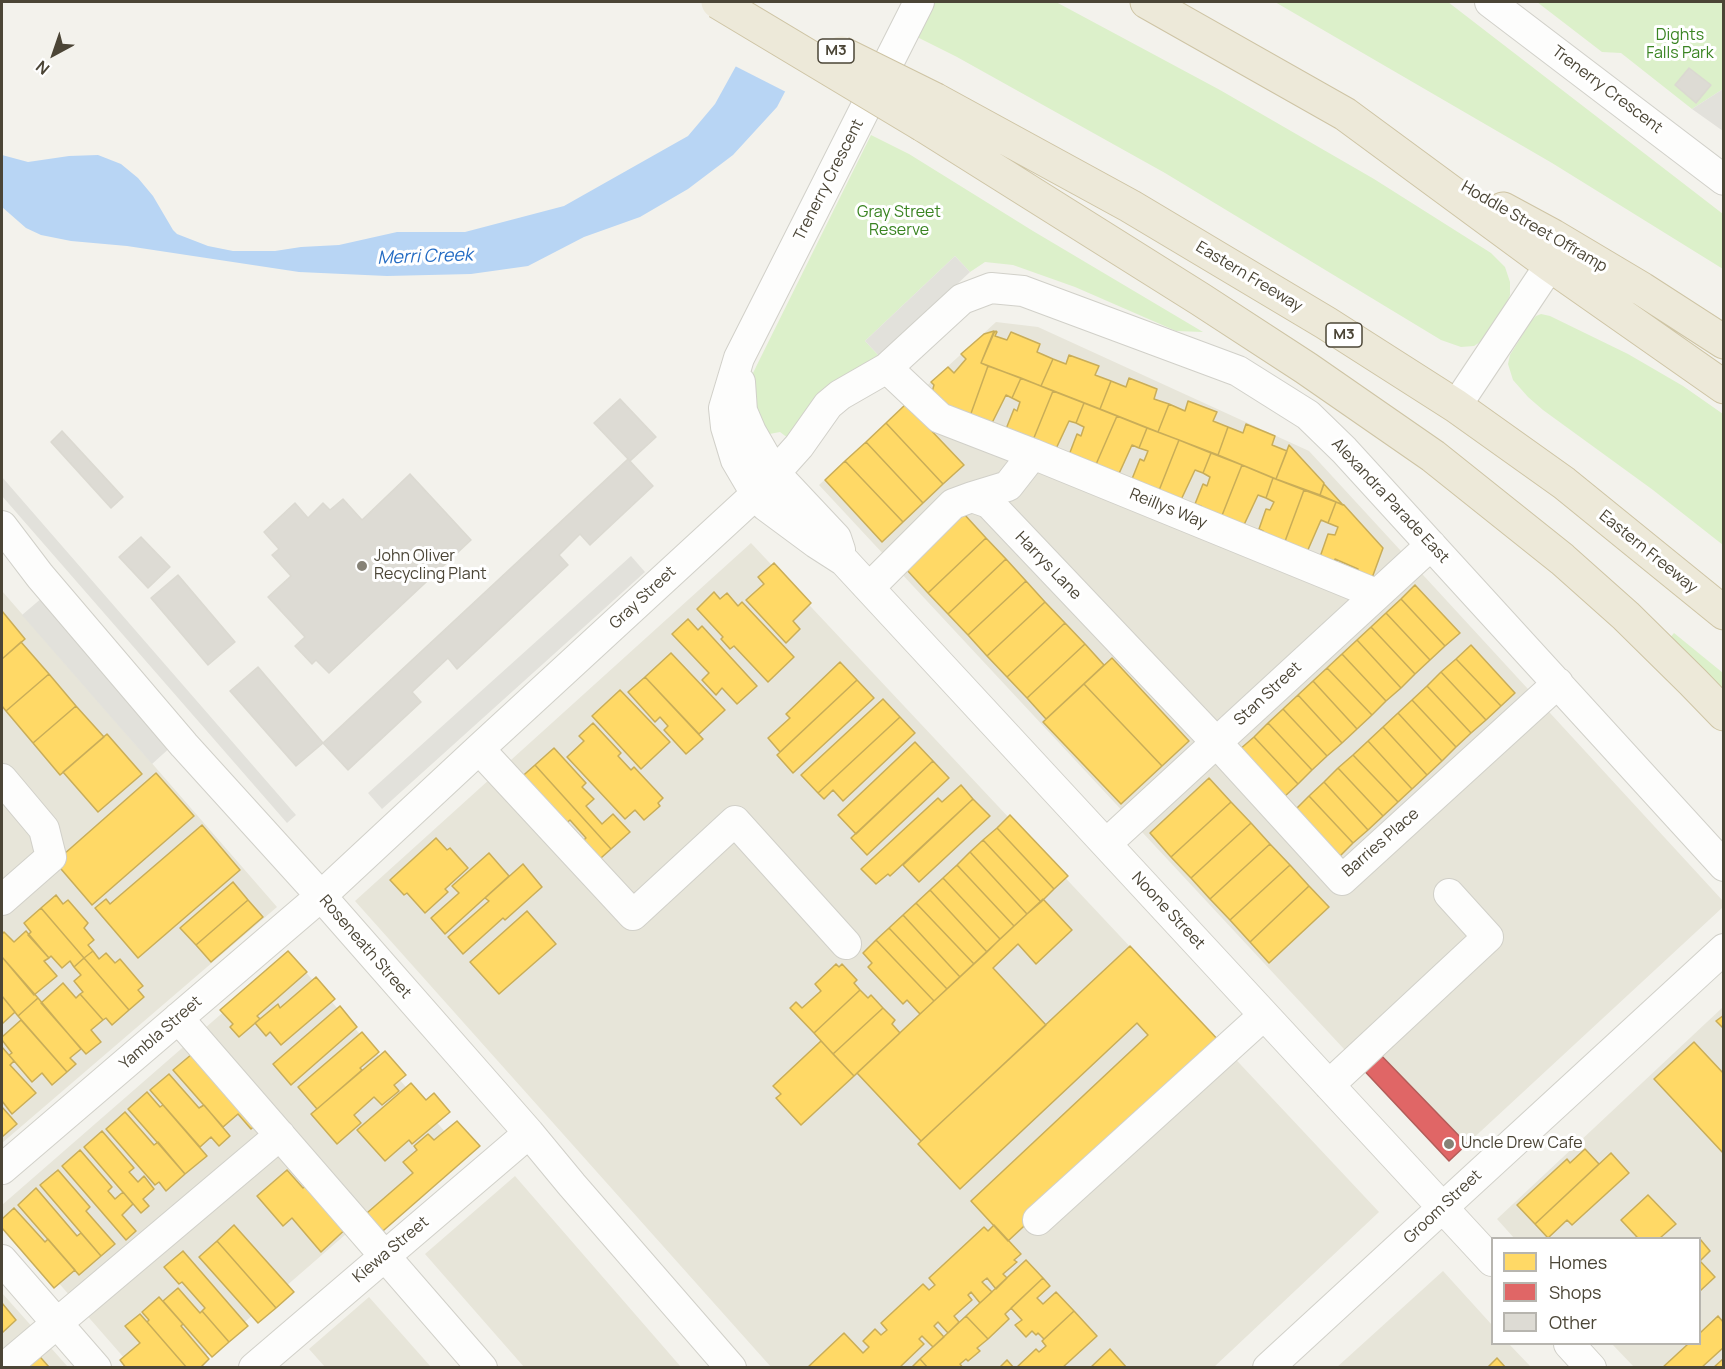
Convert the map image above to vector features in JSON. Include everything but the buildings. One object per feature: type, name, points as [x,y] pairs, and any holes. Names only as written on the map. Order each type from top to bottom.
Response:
[{"type":"highway","points":[[718,2],[929,113],[1433,456],[1562,559],[1634,624],[1724,714]]},
{"type":"highway","name":"Eastern Freeway","points":[[736,2],[929,113],[1130,206],[1326,323],[1456,406],[1564,483],[1724,613]]},
{"type":"highway","points":[[1147,2],[1345,114],[1550,264],[1724,387]]},
{"type":"highway","name":"Hoddle Street Offramp","points":[[1345,114],[1454,182],[1553,236],[1642,289],[1724,342]]},
{"type":"street","name":"Trenerry Crescent","points":[[765,483],[751,432],[741,411],[739,358],[920,2]]},
{"type":"street","name":"Trenerry Crescent","points":[[1490,2],[1724,180]]},
{"type":"street","points":[[1456,406],[1550,264]]},
{"type":"street","name":"Alexandra Parade East","points":[[962,298],[992,288],[1023,291],[1238,371],[1308,415],[1344,450],[1724,866]]},
{"type":"street","name":"Gray Street","points":[[321,896],[765,483],[800,446],[828,405],[840,394],[887,368],[962,298]]},
{"type":"street","name":"Reillys Way","points":[[887,368],[940,418],[1376,594]]},
{"type":"street","points":[[869,588],[952,504],[1008,486],[1033,454]]},
{"type":"street","name":"Noone Street","points":[[765,483],[836,538],[844,561],[968,692],[1491,1260]]},
{"type":"street","name":"Harrys Lane","points":[[972,497],[989,503],[1216,742]]},
{"type":"street","name":"Roseneath Street","points":[[2,526],[12,562],[184,745],[321,896],[731,1368]]},
{"type":"street","name":"Stan Street","points":[[1106,844],[1431,545]]},
{"type":"street","name":"Barries Place","points":[[1216,742],[1342,880],[1558,683]]},
{"type":"street","points":[[479,749],[633,915],[735,821],[846,944]]},
{"type":"street","points":[[2,779],[44,829],[51,857],[2,900]]},
{"type":"street","points":[[1329,1085],[1488,937],[1449,894]]},
{"type":"street","name":"Yambla Street","points":[[2,1169],[321,896]]},
{"type":"street","name":"Groom Street","points":[[1268,1368],[1724,949]]},
{"type":"street","points":[[1038,1220],[1264,1015]]},
{"type":"street","points":[[178,1018],[482,1368]]},
{"type":"street","name":"Kiewa Street","points":[[267,1363],[385,1255],[529,1133]]},
{"type":"street","points":[[4,1368],[280,1135]]},
{"type":"street","points":[[2,1260],[96,1368]]},
{"type":"street","points":[[1570,1345],[1591,1368]]},
{"type":"shaded area","points":[[1723,89],[1723,131],[1692,109]]},
{"type":"shaded area","points":[[955,256],[970,272],[880,357],[865,341]]},
{"type":"shaded area","points":[[996,322],[1038,327],[1309,451],[1723,901],[1723,907],[1467,1144],[1374,1048],[1357,1063],[819,485]]},
{"type":"shaded area","points":[[2,477],[296,815],[287,823],[2,496]]},
{"type":"shaded area","points":[[751,543],[1379,1212],[1214,1367],[771,1367],[355,901]]},
{"type":"shaded area","points":[[631,556],[645,572],[382,809],[368,793]]},
{"type":"shaded area","points":[[2,591],[277,907],[2,1143]]},
{"type":"shaded area","points":[[43,597],[173,745],[152,764],[22,615]]},
{"type":"shaded area","points":[[290,954],[453,1141],[193,1367],[132,1367],[2,1218],[2,1205]]},
{"type":"shaded area","points":[[1723,1007],[1723,1367],[1634,1367],[1613,1345],[1701,1345],[1701,1237],[1513,1237],[1497,1219]]},
{"type":"shaded area","points":[[515,1176],[681,1367],[524,1367],[425,1254]]},
{"type":"shaded area","points":[[1443,1271],[1491,1324],[1491,1345],[1510,1345],[1531,1367],[1336,1368]]},
{"type":"shaded area","points":[[2,1293],[68,1367],[2,1367]]},
{"type":"shaded area","points":[[369,1297],[431,1367],[325,1367],[309,1349]]},
{"type":"green space","points":[[934,2],[1056,2],[1220,90],[1374,179],[1491,253],[1505,267],[1510,282],[1510,295],[1506,305],[1483,340],[1474,346],[1461,347],[1441,340],[1165,173],[917,37]]},
{"type":"green space","points":[[1275,2],[1448,2],[1723,214],[1723,269],[1552,163]]},
{"type":"green space","name":"Dights Falls Park","points":[[1537,2],[1723,2],[1723,89],[1692,109],[1621,53],[1602,52]]},
{"type":"green space","name":"Gray Street Reserve","points":[[871,135],[909,154],[1203,332],[1176,331],[1075,287],[1013,265],[985,262],[970,272],[955,256],[865,341],[880,357],[792,441],[780,432],[759,436],[748,383]]},
{"type":"green space","points":[[1541,314],[1550,316],[1628,354],[1683,386],[1723,414],[1723,545],[1653,490],[1543,410],[1513,380],[1508,364],[1510,355],[1531,321]]},
{"type":"green space","points":[[1674,633],[1723,673],[1723,697],[1669,639]]},
{"type":"water","name":"Merri Creek","points":[[832,2],[777,107],[733,155],[688,189],[640,217],[584,237],[528,266],[471,274],[387,276],[299,272],[41,235],[26,228],[2,207],[2,155],[28,162],[69,156],[98,155],[121,164],[138,178],[153,196],[177,234],[208,246],[233,251],[275,251],[339,245],[397,232],[465,232],[564,206],[688,136],[715,104],[736,66]]},
{"type":"pier","points":[[759,2],[835,2],[788,93],[733,65]]},
{"type":"place","name":"John Oliver Recycling Plant","points":[[362,566]]},
{"type":"place","name":"Uncle Drew Cafe","points":[[1449,1144]]}]
